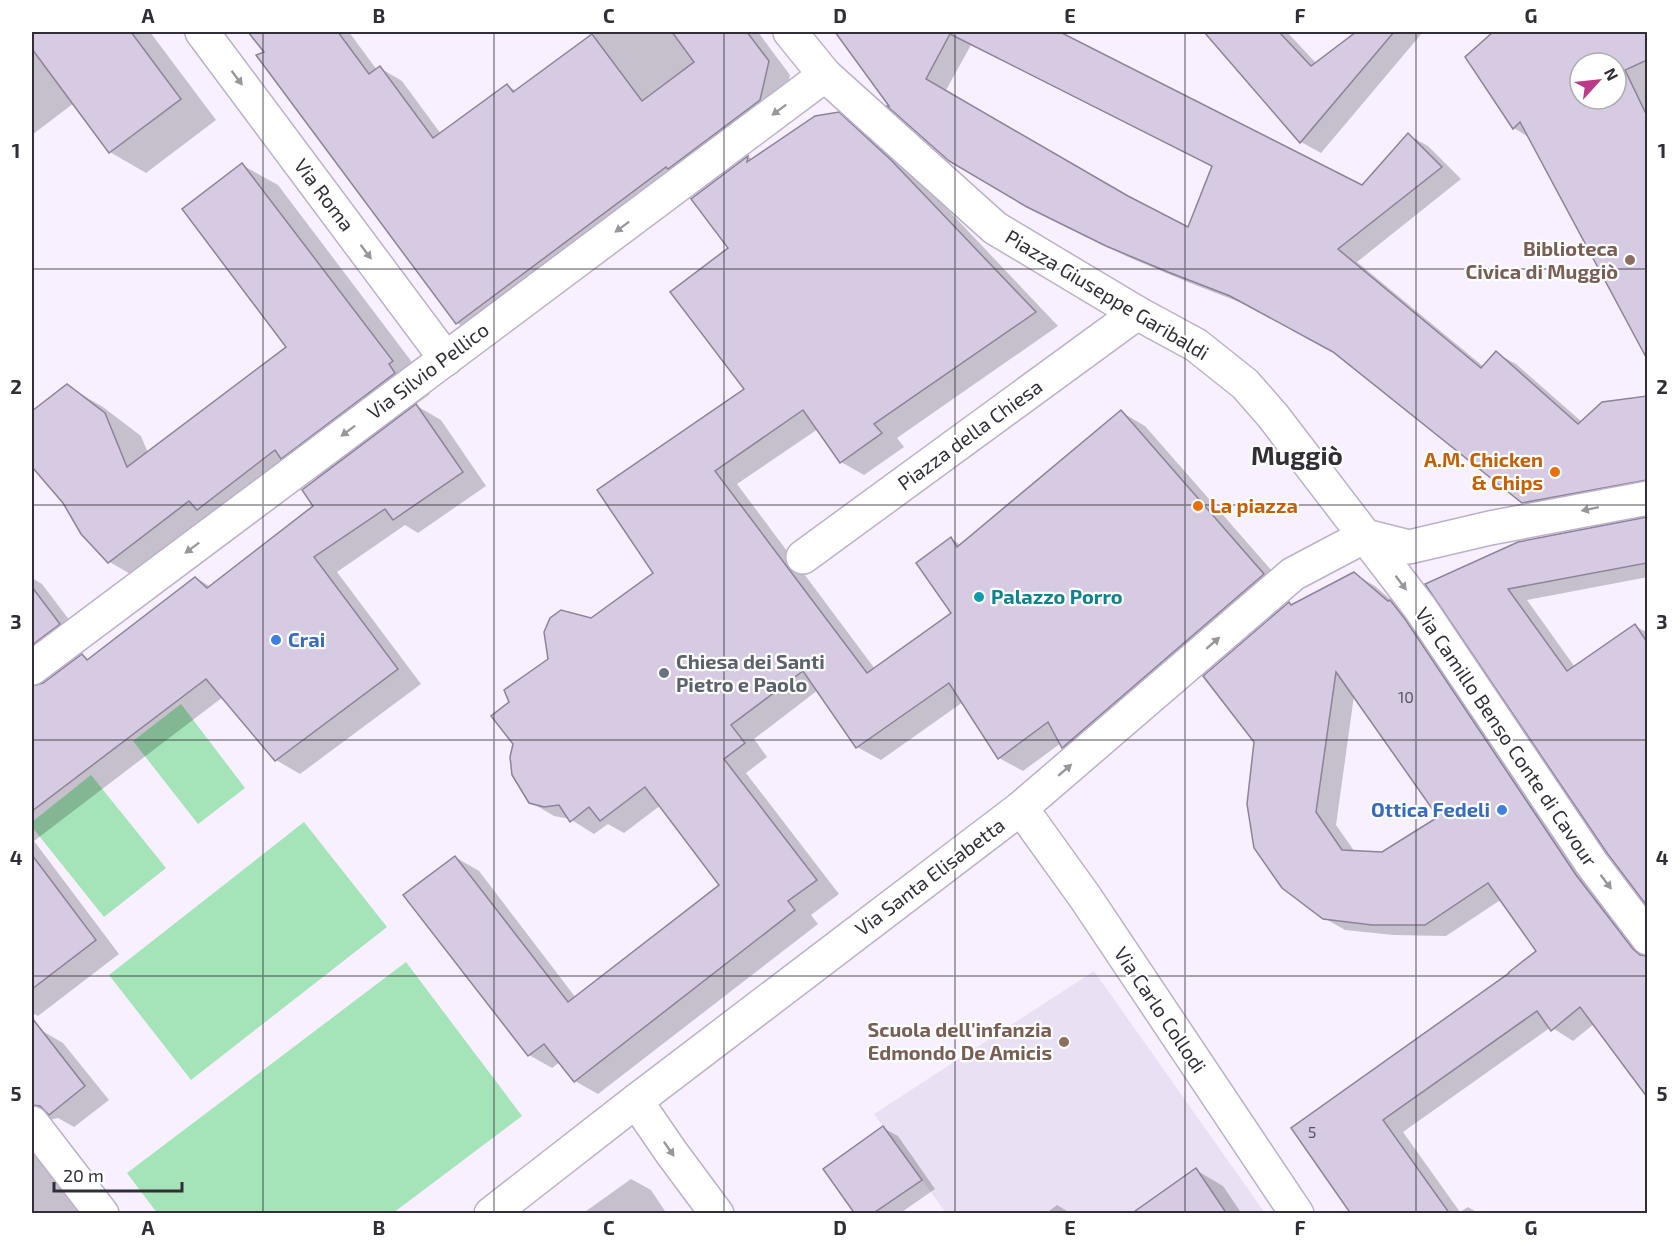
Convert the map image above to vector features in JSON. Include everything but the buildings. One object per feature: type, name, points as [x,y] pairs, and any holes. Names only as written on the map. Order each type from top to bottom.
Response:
[{"type":"street","name":"Via Roma","points":[[202,32],[446,359]]},
{"type":"street","name":"Piazza Giuseppe Garibaldi","points":[[790,32],[825,75],[995,228],[1137,313],[1196,345],[1245,384],[1274,416],[1365,536]]},
{"type":"street","name":"Via Silvio Pellico","points":[[32,668],[825,75]]},
{"type":"street","name":"Piazza della Chiesa","points":[[803,557],[1137,313]]},
{"type":"street","points":[[1365,536],[1409,547],[1490,528],[1647,498]]},
{"type":"street","name":"Via Santa Elisabetta","points":[[490,1214],[1021,808],[1293,574],[1365,536]]},
{"type":"street","name":"Via Camillo Benso Conte di Cavour","points":[[1365,536],[1420,608],[1592,864],[1647,938]]},
{"type":"street","name":"Via Carlo Collodi","points":[[1021,808],[1085,897],[1298,1214]]},
{"type":"street","points":[[636,1101],[717,1214]]},
{"type":"street","points":[[32,1123],[102,1214]]},
{"type":"shaded area","name":"Scuola dell'infanzia Edmondo De Amicis","points":[[1094,971],[1265,1213],[946,1213],[874,1114]]},
{"type":"green space","points":[[181,704],[245,788],[198,824],[133,741]]},
{"type":"green space","points":[[91,775],[166,868],[104,917],[32,827],[32,822]]},
{"type":"green space","points":[[304,822],[387,927],[191,1080],[109,975]]},
{"type":"green space","points":[[406,962],[522,1116],[393,1213],[157,1213],[127,1173]]},
{"type":"place","name":"Biblioteca Civica di Muggiò","points":[[1630,260]]},
{"type":"place","name":"A.M. Chicken & Chips","points":[[1555,472]]},
{"type":"place","name":"La piazza","points":[[1198,506]]},
{"type":"place","name":"Palazzo Porro","points":[[979,597]]},
{"type":"place","name":"Crai","points":[[276,640]]},
{"type":"place","name":"Chiesa dei Santi Pietro e Paolo","points":[[664,673]]},
{"type":"place","name":"Ottica Fedeli","points":[[1502,810]]},
{"type":"place","name":"Scuola dell'infanzia Edmondo De Amicis","points":[[1064,1042]]},
{"type":"district","name":"Muggiò","points":[[1297,456]]}]
